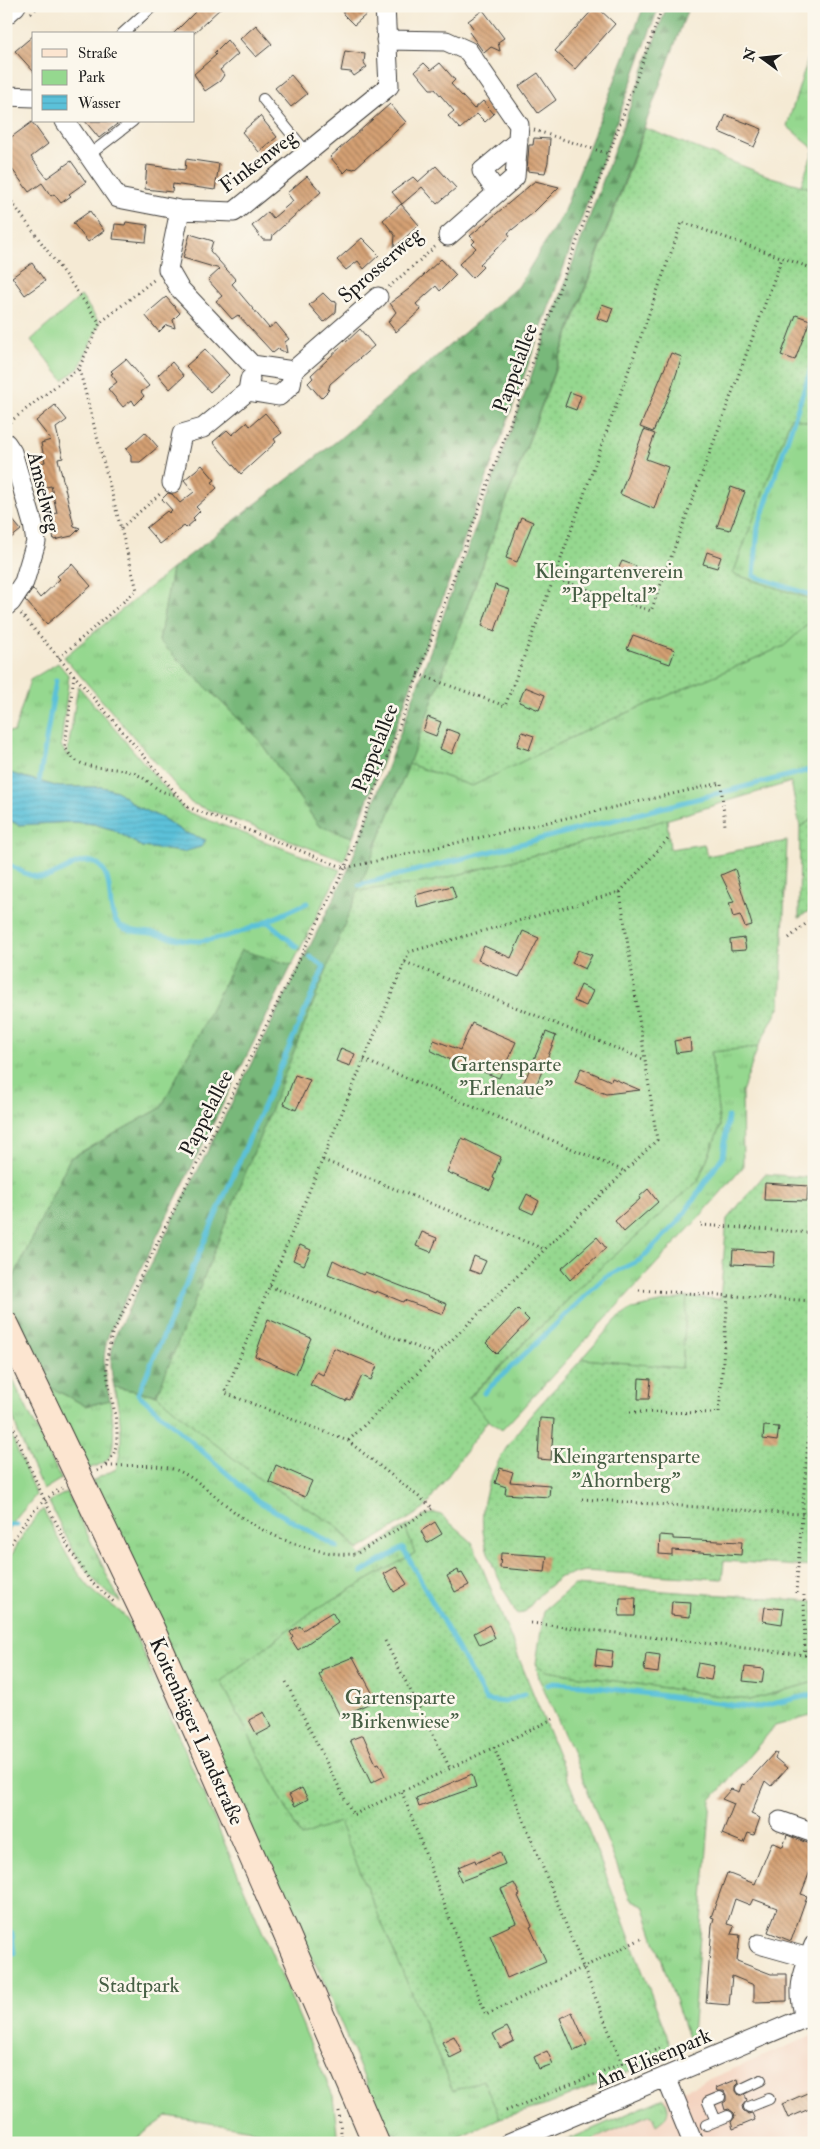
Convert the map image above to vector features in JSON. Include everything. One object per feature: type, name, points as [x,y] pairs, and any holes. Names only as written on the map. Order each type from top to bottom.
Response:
[{"type":"main road","name":"Koitenhäger Landstraße","points":[[6,1325],[152,1628],[376,2143]]},
{"type":"street","points":[[6,15],[16,6]]},
{"type":"street","name":"Finkenweg","points":[[66,122],[118,198],[180,210],[234,212],[389,86],[385,6]]},
{"type":"street","points":[[386,40],[446,41],[468,52],[518,133],[482,171],[498,192]]},
{"type":"street","points":[[6,96],[32,98]]},
{"type":"street","name":"Sprosserweg","points":[[448,236],[515,177],[518,133]]},
{"type":"street","points":[[180,210],[168,269],[179,288],[252,365],[292,370]]},
{"type":"street","name":"Sprosserweg","points":[[248,392],[279,396],[291,385],[292,370],[378,297]]},
{"type":"street","points":[[172,483],[182,434],[203,428],[248,392],[252,365]]},
{"type":"street","name":"Amselweg","points":[[6,443],[12,452],[33,524],[36,542],[24,582],[9,604]]},
{"type":"street","points":[[780,1820],[814,1833]]},
{"type":"street","points":[[758,1944],[811,1951],[800,1981],[802,2006],[810,2016]]},
{"type":"street","name":"Am Elisenpark","points":[[510,2143],[810,2016]]},
{"type":"street","points":[[666,2077],[692,2143]]},
{"type":"lane","points":[[124,32],[153,6]]},
{"type":"lane","points":[[263,99],[307,153]]},
{"type":"lane","points":[[89,155],[132,122]]},
{"type":"lane","points":[[742,2089],[761,2080]]},
{"type":"lane","points":[[720,2098],[708,2102],[711,2123],[728,2116]]},
{"type":"lane","points":[[749,2106],[769,2099]]},
{"type":"path","name":"Pappelallee","points":[[107,1466],[116,1452],[117,1425],[107,1373],[107,1354],[112,1334],[345,868],[663,6]]},
{"type":"path","points":[[518,133],[609,154]]},
{"type":"path","points":[[6,194],[100,323]]},
{"type":"path","points":[[418,674],[505,706],[554,578],[682,222],[814,269]]},
{"type":"path","name":"Sprosserweg","points":[[378,297],[448,236]]},
{"type":"path","points":[[554,578],[651,611],[782,258]]},
{"type":"path","points":[[6,425],[79,368],[100,323],[168,269]]},
{"type":"path","points":[[60,658],[137,590],[79,368]]},
{"type":"path","points":[[121,528],[172,483]]},
{"type":"path","points":[[9,604],[60,658],[188,807],[345,868],[721,783],[725,826]]},
{"type":"path","points":[[74,675],[65,746],[68,755],[87,766],[102,769],[112,768],[138,774],[154,788],[170,794],[177,794]]},
{"type":"path","points":[[93,1473],[107,1466],[148,1466],[178,1471],[201,1485],[242,1518],[284,1540],[344,1555],[356,1554],[433,1508],[348,1441],[225,1393],[409,952],[620,892],[669,838]]},
{"type":"path","points":[[348,1441],[656,1140],[620,892]]},
{"type":"path","points":[[789,938],[814,917]]},
{"type":"path","points":[[405,962],[645,1060]]},
{"type":"path","points":[[364,1060],[624,1172]]},
{"type":"path","points":[[323,1160],[544,1249]]},
{"type":"path","points":[[701,1225],[814,1233]]},
{"type":"path","points":[[270,1286],[436,1355]]},
{"type":"path","points":[[639,1290],[814,1301]]},
{"type":"path","points":[[630,1412],[719,1413],[728,1295]]},
{"type":"path","points":[[796,1593],[812,1408],[814,1363]]},
{"type":"path","points":[[6,1385],[8,1408],[17,1438],[44,1499],[68,1546],[90,1581],[117,1604]]},
{"type":"path","points":[[6,1552],[22,1525],[44,1499],[63,1488]]},
{"type":"path","points":[[582,1500],[814,1515]]},
{"type":"path","points":[[531,1623],[805,1655],[804,1595]]},
{"type":"path","points":[[385,1641],[450,1768]]},
{"type":"path","points":[[286,1682],[353,1815],[553,1719]]},
{"type":"path","points":[[494,1747],[622,2063]]},
{"type":"path","points":[[402,1792],[486,2015],[641,1939]]},
{"type":"path","points":[[506,2111],[662,2047]]},
{"type":"path","points":[[339,2110],[342,2143]]},
{"type":"shaded area","points":[[814,2035],[814,2143],[560,2143],[664,2098]]},
{"type":"green space","points":[[644,6],[659,6],[392,737],[353,837],[319,826],[257,737],[159,641],[172,569],[338,440],[518,287],[563,213]]},
{"type":"green space","points":[[667,6],[689,6],[409,764],[157,1395],[114,1387],[111,1361],[115,1336],[348,870],[398,739]]},
{"type":"green space","points":[[814,39],[814,149],[787,126]]},
{"type":"green space","name":"Kleingartenverein \"Pappeltal\"","points":[[645,128],[771,177],[814,189],[814,424],[791,417],[733,574],[814,600],[814,618],[784,646],[589,729],[472,786],[409,764]]},
{"type":"green space","points":[[814,149],[814,189],[801,185]]},
{"type":"green space","points":[[81,296],[100,323],[79,368],[63,380],[31,340]]},
{"type":"green space","points":[[791,416],[814,424],[814,600],[733,574]]},
{"type":"green space","points":[[172,569],[159,641],[257,737],[319,826],[353,837],[344,861],[191,803],[64,657]]},
{"type":"green space","points":[[814,618],[814,818],[800,827],[791,782],[639,828],[430,882],[358,891],[409,764],[472,786],[589,729],[784,646]]},
{"type":"green space","points":[[58,663],[69,676],[61,745],[67,756],[78,686],[185,811],[340,870],[292,965],[241,951],[161,1108],[70,1158],[6,1294],[6,818],[18,825],[72,822],[94,824],[114,830],[142,847],[183,852],[206,840],[183,832],[164,819],[136,806],[117,791],[102,787],[59,787],[6,772],[6,731],[14,732],[30,680]]},
{"type":"green space","points":[[814,818],[814,907],[799,918],[800,827]]},
{"type":"green space","name":"Gartensparte \"Erlenaue\"","points":[[667,819],[670,849],[704,844],[707,856],[787,841],[780,1006],[758,1047],[711,1052],[720,1127],[698,1181],[597,1271],[469,1397],[488,1420],[424,1509],[358,1550],[337,1526],[261,1480],[157,1395],[358,891],[430,882],[639,828]]},
{"type":"green space","points":[[241,950],[292,965],[109,1333],[104,1366],[110,1400],[86,1406],[46,1385],[6,1304],[6,1294],[70,1158],[161,1108]]},
{"type":"green space","points":[[758,1047],[742,1092],[743,1167],[696,1221],[502,1430],[488,1420],[469,1398],[597,1271],[698,1181],[720,1127],[711,1052]]},
{"type":"green space","name":"Kleingartensparte \"Ahornberg\"","points":[[765,1174],[814,1178],[814,1567],[724,1561],[722,1579],[584,1571],[560,1577],[539,1595],[524,1613],[516,1614],[493,1566],[484,1537],[483,1511],[488,1486],[498,1462],[512,1439],[529,1417],[582,1359],[682,1368],[687,1297],[720,1299],[727,1219]]},
{"type":"green space","points":[[687,1297],[682,1368],[582,1359],[616,1320],[632,1309]]},
{"type":"green space","points":[[11,1376],[61,1479],[43,1490],[24,1449],[14,1420],[10,1391]]},
{"type":"green space","points":[[46,1385],[86,1406],[110,1400],[113,1441],[112,1449],[105,1462],[86,1470]]},
{"type":"green space","points":[[114,1387],[157,1395],[261,1480],[337,1526],[361,1556],[405,1527],[415,1553],[313,1611],[221,1681],[301,1837],[339,1821],[453,2091],[483,2079],[500,2118],[445,2143],[400,2143],[395,2133],[388,2135],[320,1973],[278,1893],[92,1481],[116,1469],[119,1459],[121,1428]]},
{"type":"green space","points":[[6,1418],[36,1495],[15,1520],[6,1536]]},
{"type":"green space","points":[[67,1492],[120,1602],[107,1593],[86,1570],[70,1544],[49,1502]]},
{"type":"green space","name":"Stadtpark","points":[[43,1509],[80,1575],[91,1589],[122,1613],[131,1625],[333,2096],[338,2143],[305,2143],[305,2139],[168,2116],[130,2143],[6,2143],[6,1565],[27,1528]]},
{"type":"green space","name":"Gartensparte \"Birkenwiese\"","points":[[435,1513],[441,1515],[472,1542],[592,1839],[674,2054],[544,2106],[500,2118],[483,2080],[453,2091],[339,1822],[301,1837],[221,1681],[313,1611],[415,1553],[405,1527],[426,1515]]},
{"type":"green space","points":[[574,1585],[814,1601],[814,1682],[750,1700],[546,1671],[536,1664],[544,1610]]},
{"type":"green space","points":[[536,1664],[546,1671],[750,1700],[814,1682],[814,1715],[775,1726],[711,1800],[691,2047],[643,1905],[630,1899],[571,1749],[539,1679]]},
{"type":"green space","points":[[664,2098],[668,2110],[663,2120],[656,2125],[651,2114],[585,2143],[560,2143]]},
{"type":"water","points":[[6,772],[59,787],[102,787],[117,791],[136,806],[164,819],[183,832],[206,840],[201,847],[183,852],[142,847],[114,830],[94,824],[72,822],[18,825],[6,818]]},
{"type":"building","points":[[201,6],[223,6],[195,32],[175,32]]},
{"type":"building","points":[[343,6],[374,6],[374,8],[354,25],[343,14]]},
{"type":"building","points":[[596,6],[615,24],[575,69],[555,51]]},
{"type":"building","points":[[483,10],[504,38],[498,42],[500,51],[491,47],[484,53],[469,32],[473,28],[468,21]]},
{"type":"building","points":[[256,25],[272,44],[256,57],[240,39]]},
{"type":"building","points":[[32,37],[32,70],[15,51]]},
{"type":"building","points":[[227,40],[238,54],[220,70],[224,75],[220,81],[205,91],[195,73],[216,55],[214,53]]},
{"type":"building","points":[[345,51],[365,54],[364,63],[367,67],[354,76],[351,72],[341,71]]},
{"type":"building","points":[[424,63],[431,70],[440,63],[455,80],[451,84],[474,109],[483,101],[494,114],[485,122],[477,114],[460,129],[448,116],[454,111],[435,89],[430,89],[415,71]]},
{"type":"building","points":[[538,73],[556,100],[538,113],[519,86]]},
{"type":"building","points":[[291,75],[307,94],[291,107],[275,88]]},
{"type":"building","points":[[390,104],[406,122],[354,169],[349,168],[344,173],[330,157]]},
{"type":"building","points":[[726,115],[762,129],[754,147],[719,132]]},
{"type":"building","points":[[260,116],[277,137],[259,152],[242,132]]},
{"type":"building","points":[[32,122],[48,144],[31,157],[47,178],[71,161],[86,182],[69,194],[71,196],[61,203],[54,194],[51,196],[42,183],[29,192],[6,161],[6,141]]},
{"type":"building","points":[[86,122],[120,122],[99,138]]},
{"type":"building","points":[[534,138],[550,139],[545,173],[527,171],[529,145],[533,145]]},
{"type":"building","points":[[186,159],[219,164],[215,190],[173,184],[172,192],[145,189],[147,165],[185,170]]},
{"type":"building","points":[[436,166],[456,188],[437,204],[422,187],[402,204],[392,192],[413,177],[418,182]]},
{"type":"building","points":[[307,176],[321,192],[273,235],[272,240],[263,240],[252,226],[268,212],[273,218],[293,201],[287,193]]},
{"type":"building","points":[[535,181],[559,187],[533,213],[508,233],[510,236],[480,264],[483,267],[472,278],[459,264],[476,248],[472,244],[475,241],[470,236]]},
{"type":"building","points":[[401,204],[419,225],[394,248],[395,235],[383,220]]},
{"type":"building","points":[[90,211],[104,231],[88,242],[73,223]]},
{"type":"building","points":[[126,222],[148,225],[146,242],[113,239],[115,224],[125,225]]},
{"type":"building","points":[[190,234],[213,241],[210,251],[236,280],[232,284],[269,328],[276,323],[289,339],[285,342],[287,353],[278,349],[273,353],[238,315],[232,319],[216,301],[222,296],[208,280],[220,269],[183,258]]},
{"type":"building","points":[[362,238],[379,255],[364,269],[358,261],[346,270],[337,260]]},
{"type":"building","points":[[441,259],[456,275],[440,291],[436,286],[416,304],[421,310],[396,332],[388,322],[396,312],[390,303],[409,289]]},
{"type":"building","points":[[32,263],[45,281],[25,295],[12,277]]},
{"type":"building","points":[[323,293],[331,301],[337,302],[336,312],[324,322],[309,305]]},
{"type":"building","points":[[166,297],[180,313],[173,320],[175,328],[166,325],[159,332],[145,315]]},
{"type":"building","points":[[602,304],[613,308],[608,322],[597,318]]},
{"type":"building","points":[[796,315],[810,320],[795,360],[781,355]]},
{"type":"building","points":[[360,329],[374,346],[330,384],[328,391],[321,398],[308,383],[313,378],[311,375]]},
{"type":"building","points":[[205,349],[229,375],[210,392],[186,366]]},
{"type":"building","points":[[671,353],[682,357],[671,390],[653,432],[640,427]]},
{"type":"building","points":[[126,359],[149,386],[141,392],[144,396],[135,405],[132,400],[123,407],[108,389],[117,382],[111,371]]},
{"type":"building","points":[[172,362],[184,376],[170,389],[158,375]]},
{"type":"building","points":[[570,392],[581,396],[576,410],[565,406]]},
{"type":"building","points":[[55,405],[67,420],[56,428],[63,458],[58,459],[74,526],[80,528],[72,536],[54,540],[49,515],[57,513],[51,486],[41,488],[36,464],[45,462],[41,443],[51,440],[36,421]]},
{"type":"building","points":[[265,413],[282,433],[274,439],[276,442],[241,474],[213,442],[227,430],[232,435],[247,422],[250,426]]},
{"type":"building","points":[[644,430],[655,434],[646,459],[668,467],[654,509],[620,494]]},
{"type":"building","points":[[145,432],[158,447],[140,462],[131,462],[131,455],[126,449]]},
{"type":"building","points":[[202,465],[215,480],[212,482],[217,488],[196,507],[200,511],[193,518],[195,520],[186,528],[184,526],[160,544],[146,528],[167,511],[169,513],[172,510],[162,499],[168,493],[172,494],[180,503],[194,492],[184,480]]},
{"type":"building","points":[[731,487],[745,492],[730,530],[717,527]]},
{"type":"building","points":[[6,512],[21,530],[6,542]]},
{"type":"building","points":[[521,517],[533,522],[517,562],[506,558]]},
{"type":"building","points":[[707,552],[721,557],[717,568],[703,564]]},
{"type":"building","points":[[622,561],[636,566],[630,580],[616,574]]},
{"type":"building","points":[[72,564],[91,586],[47,624],[25,600],[33,589],[40,598],[60,579],[57,576]]},
{"type":"building","points":[[495,585],[509,590],[495,631],[482,626]]},
{"type":"building","points":[[633,635],[675,650],[670,664],[627,649]]},
{"type":"building","points":[[525,687],[545,695],[539,710],[519,702]]},
{"type":"building","points":[[428,717],[441,722],[436,736],[423,731]]},
{"type":"building","points":[[447,729],[460,734],[452,754],[440,749]]},
{"type":"building","points":[[522,732],[534,736],[529,750],[517,746]]},
{"type":"building","points":[[735,869],[752,925],[745,927],[740,915],[733,917],[729,903],[734,902],[721,875]]},
{"type":"building","points":[[452,886],[456,898],[418,908],[415,895]]},
{"type":"building","points":[[523,931],[539,938],[519,977],[478,960],[484,946],[511,958]]},
{"type":"building","points":[[744,938],[746,950],[731,951],[730,940]]},
{"type":"building","points":[[578,950],[592,955],[585,969],[572,963]]},
{"type":"building","points":[[581,985],[593,991],[586,1006],[574,1001]]},
{"type":"building","points":[[472,1023],[516,1042],[499,1078],[471,1067],[470,1070],[430,1050],[434,1040],[460,1050]]},
{"type":"building","points":[[546,1032],[556,1036],[532,1096],[520,1091]]},
{"type":"building","points":[[690,1038],[691,1051],[676,1053],[674,1041]]},
{"type":"building","points":[[341,1048],[355,1054],[350,1066],[336,1061]]},
{"type":"building","points":[[581,1068],[611,1081],[612,1078],[640,1090],[606,1094],[575,1082]]},
{"type":"building","points":[[295,1075],[310,1080],[296,1110],[284,1104]]},
{"type":"building","points":[[462,1138],[501,1157],[490,1190],[447,1172]]},
{"type":"building","points":[[765,1183],[808,1186],[807,1201],[764,1200]]},
{"type":"building","points":[[648,1189],[658,1202],[624,1232],[615,1221],[640,1199],[639,1197]]},
{"type":"building","points":[[527,1194],[539,1201],[533,1214],[520,1208]]},
{"type":"building","points":[[422,1232],[437,1238],[431,1252],[416,1246]]},
{"type":"building","points":[[597,1237],[606,1248],[570,1280],[561,1269]]},
{"type":"building","points":[[300,1245],[311,1250],[304,1265],[293,1260]]},
{"type":"building","points":[[733,1250],[774,1252],[773,1266],[732,1264]]},
{"type":"building","points":[[474,1256],[486,1261],[480,1274],[469,1270]]},
{"type":"building","points":[[333,1260],[363,1275],[365,1272],[447,1304],[443,1314],[404,1300],[403,1302],[376,1291],[375,1293],[328,1274]]},
{"type":"building","points":[[518,1309],[529,1320],[497,1354],[486,1343]]},
{"type":"building","points":[[268,1319],[311,1338],[296,1374],[255,1356]]},
{"type":"building","points":[[334,1348],[377,1366],[371,1380],[362,1376],[350,1400],[347,1399],[346,1401],[310,1385],[317,1372],[323,1375]]},
{"type":"building","points":[[639,1378],[651,1379],[649,1399],[638,1399]]},
{"type":"building","points":[[540,1418],[554,1419],[551,1460],[538,1459]]},
{"type":"building","points":[[764,1426],[779,1427],[777,1441],[763,1439]]},
{"type":"building","points":[[276,1465],[312,1481],[305,1497],[269,1482]]},
{"type":"building","points":[[500,1468],[513,1472],[510,1482],[550,1485],[549,1497],[505,1494],[506,1487],[495,1483]]},
{"type":"building","points":[[435,1522],[442,1534],[427,1543],[421,1531]]},
{"type":"building","points":[[660,1535],[673,1536],[673,1539],[742,1542],[741,1555],[672,1550],[672,1555],[659,1554]]},
{"type":"building","points":[[501,1553],[547,1556],[545,1572],[500,1568]]},
{"type":"building","points":[[396,1567],[407,1584],[394,1592],[384,1574]]},
{"type":"building","points":[[458,1570],[459,1574],[462,1573],[469,1585],[455,1592],[447,1576]]},
{"type":"building","points":[[620,1598],[636,1598],[635,1616],[619,1616]]},
{"type":"building","points":[[672,1601],[691,1602],[690,1617],[671,1615]]},
{"type":"building","points":[[765,1607],[784,1609],[782,1624],[763,1621]]},
{"type":"building","points":[[332,1612],[338,1622],[298,1650],[291,1639],[293,1637],[290,1632],[300,1626],[303,1630]]},
{"type":"building","points":[[489,1625],[495,1638],[480,1645],[474,1633]]},
{"type":"building","points":[[597,1649],[613,1651],[611,1667],[595,1665]]},
{"type":"building","points":[[646,1653],[660,1655],[658,1673],[644,1671]]},
{"type":"building","points":[[353,1657],[376,1700],[340,1716],[319,1675],[322,1673],[321,1670]]},
{"type":"building","points":[[698,1663],[714,1666],[711,1680],[695,1677]]},
{"type":"building","points":[[745,1667],[764,1669],[762,1683],[743,1681]]},
{"type":"building","points":[[264,1712],[272,1727],[257,1735],[249,1720]]},
{"type":"building","points":[[363,1735],[376,1764],[379,1763],[385,1776],[371,1783],[350,1740]]},
{"type":"building","points":[[775,1752],[777,1753],[775,1758],[787,1768],[771,1786],[765,1781],[751,1814],[760,1818],[754,1835],[748,1833],[744,1843],[722,1834],[734,1804],[722,1799],[731,1789],[739,1792],[742,1784],[745,1785]]},
{"type":"building","points":[[472,1774],[476,1787],[419,1807],[416,1798]]},
{"type":"building","points":[[302,1788],[308,1799],[295,1806],[289,1795]]},
{"type":"building","points":[[787,1835],[810,1844],[808,1851],[814,1854],[814,1861],[801,1894],[807,1896],[791,1941],[768,1932],[777,1908],[753,1899],[750,1905],[735,1899],[727,1924],[734,1926],[731,1934],[740,1935],[737,1961],[771,1974],[787,1974],[787,2001],[754,2002],[754,1985],[732,1976],[729,2005],[706,2003],[714,1918],[711,1917],[727,1873],[755,1884],[772,1842],[783,1847]]},
{"type":"building","points":[[500,1852],[505,1864],[461,1881],[457,1871],[460,1870],[458,1867],[475,1860],[476,1863]]},
{"type":"building","points":[[514,1883],[532,1926],[530,1927],[546,1961],[507,1978],[490,1935],[516,1923],[501,1889]]},
{"type":"building","points":[[572,2012],[587,2045],[574,2051],[560,2018]]},
{"type":"building","points":[[507,2027],[514,2041],[500,2048],[493,2034]]},
{"type":"building","points":[[454,2036],[462,2052],[450,2058],[442,2042]]},
{"type":"building","points":[[547,2051],[553,2064],[539,2069],[534,2057]]},
{"type":"building","points":[[738,2079],[739,2083],[736,2086],[736,2091],[739,2095],[745,2095],[747,2100],[742,2106],[743,2110],[748,2114],[752,2113],[755,2120],[733,2129],[731,2122],[735,2117],[734,2113],[729,2109],[725,2110],[723,2103],[726,2101],[726,2095],[724,2091],[717,2091],[716,2088]]},
{"type":"building","points":[[814,2090],[814,2107],[788,2118],[782,2104]]},
{"type":"waterway","points":[[814,360],[758,527],[754,576],[814,596]]},
{"type":"waterway","points":[[39,782],[56,680]]},
{"type":"waterway","points":[[359,885],[814,769]]},
{"type":"waterway","points":[[6,863],[25,873],[40,877],[51,876],[83,862],[95,863],[102,868],[106,876],[114,918],[119,925],[130,930],[188,941],[214,939],[241,932],[307,903]]},
{"type":"waterway","points":[[267,921],[297,947]]},
{"type":"waterway","points":[[310,957],[324,967],[138,1394],[258,1501],[337,1547]]},
{"type":"waterway","points":[[484,1393],[605,1277],[640,1260],[679,1221],[723,1156],[728,1117]]},
{"type":"waterway","points":[[6,1525],[17,1525]]},
{"type":"waterway","points":[[362,1572],[403,1548],[486,1700],[505,1702],[525,1694]]},
{"type":"waterway","points":[[547,1685],[553,1683],[582,1685],[755,1708],[814,1694]]},
{"type":"waterway","points":[[6,1928],[12,1934],[14,1953]]}]
